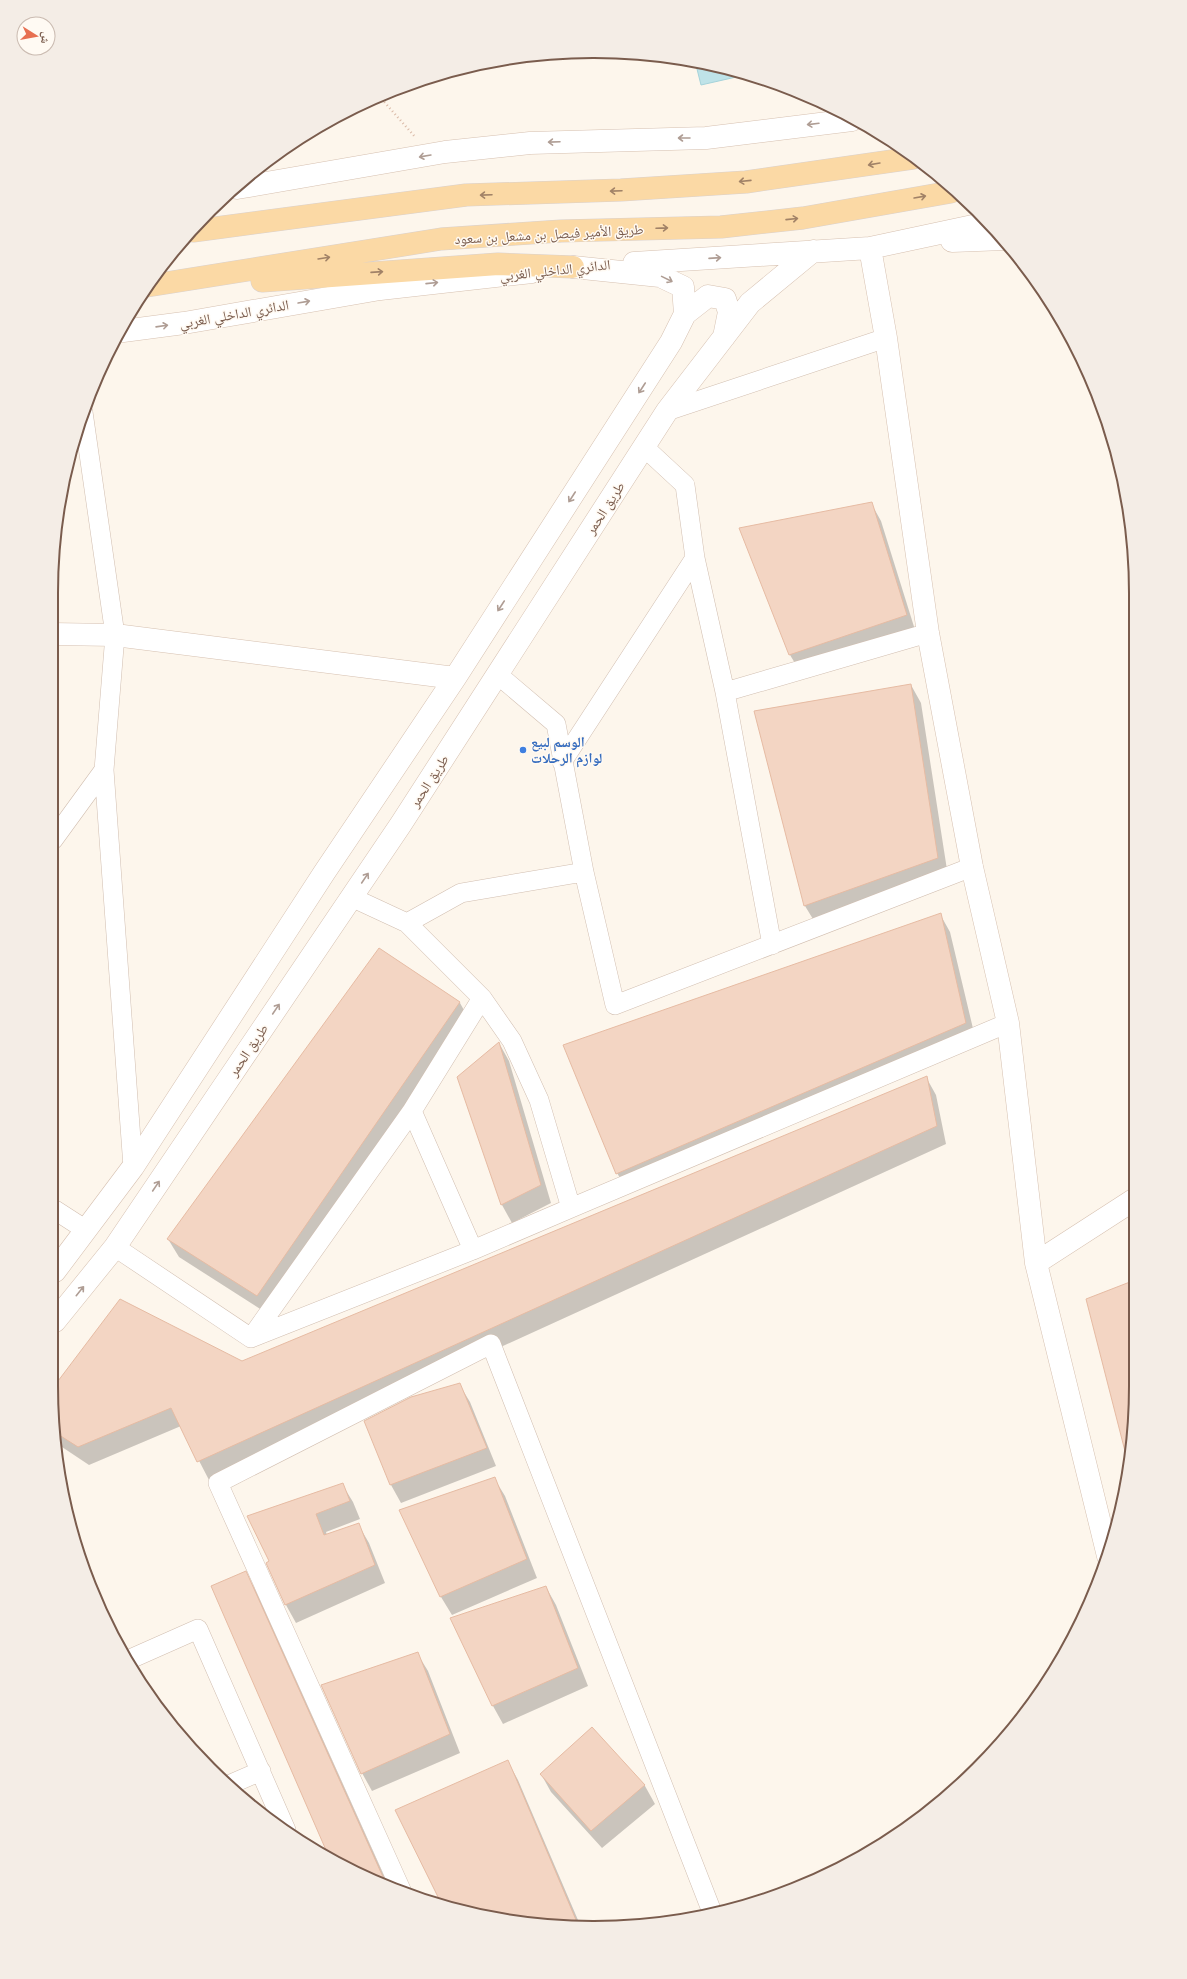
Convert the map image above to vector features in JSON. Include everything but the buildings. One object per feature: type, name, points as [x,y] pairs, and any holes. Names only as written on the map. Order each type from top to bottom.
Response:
[{"type":"main road","points":[[201,230],[466,195],[621,190],[746,182],[906,159]]},
{"type":"main road","name":"طريق الأمير فيصل بن مشعل بن سعود","points":[[157,284],[441,239],[561,231],[721,227],[804,218],[949,192]]},
{"type":"main road","points":[[152,290],[498,264],[573,267]]},
{"type":"street","points":[[246,187],[431,155],[530,143],[706,138],[844,121]]},
{"type":"street","name":"الدائري الداخلي الغربي","points":[[128,330],[184,323],[380,289],[573,267],[870,248],[981,224]]},
{"type":"street","points":[[891,243],[995,239]]},
{"type":"street","points":[[870,248],[886,338],[928,633],[972,867],[1008,1022],[1036,1263],[1105,1544]]},
{"type":"street","name":"طريق الحمر","points":[[58,1317],[115,1248],[351,897],[667,412],[750,304],[813,251]]},
{"type":"street","points":[[573,267],[660,276],[683,287],[685,314]]},
{"type":"street","points":[[58,1267],[133,1167],[324,873],[455,678],[672,342],[685,314],[708,296],[725,299],[729,312],[723,338]]},
{"type":"street","points":[[667,412],[886,338]]},
{"type":"street","points":[[85,425],[115,635],[104,770],[133,1167]]},
{"type":"street","points":[[644,447],[685,485],[695,558],[725,692],[772,945]]},
{"type":"street","points":[[562,762],[695,558]]},
{"type":"street","points":[[725,692],[928,633]]},
{"type":"street","points":[[58,634],[115,635],[455,678]]},
{"type":"street","points":[[497,674],[556,724],[584,872],[615,1004],[972,867]]},
{"type":"street","points":[[58,833],[104,770]]},
{"type":"street","points":[[407,923],[462,892],[584,872]]},
{"type":"street","points":[[351,897],[407,923],[482,998],[512,1041],[539,1100],[571,1208]]},
{"type":"street","points":[[251,1338],[412,1111],[482,998]]},
{"type":"street","points":[[251,1338],[473,1250],[1008,1022]]},
{"type":"street","points":[[412,1111],[473,1250]]},
{"type":"street","points":[[1036,1263],[1129,1203]]},
{"type":"street","points":[[58,1212],[86,1230]]},
{"type":"street","points":[[115,1248],[251,1338]]},
{"type":"street","points":[[398,1884],[218,1483],[491,1344],[710,1908]]},
{"type":"street","points":[[133,1658],[198,1629],[282,1820]]},
{"type":"street","points":[[234,1783],[261,1771]]},
{"type":"path","points":[[384,101],[431,155]]},
{"type":"water","points":[[697,68],[736,77],[701,85]]},
{"type":"place","name":"الوسم لبيع لوازم الرحلات","points":[[523,750]]}]
